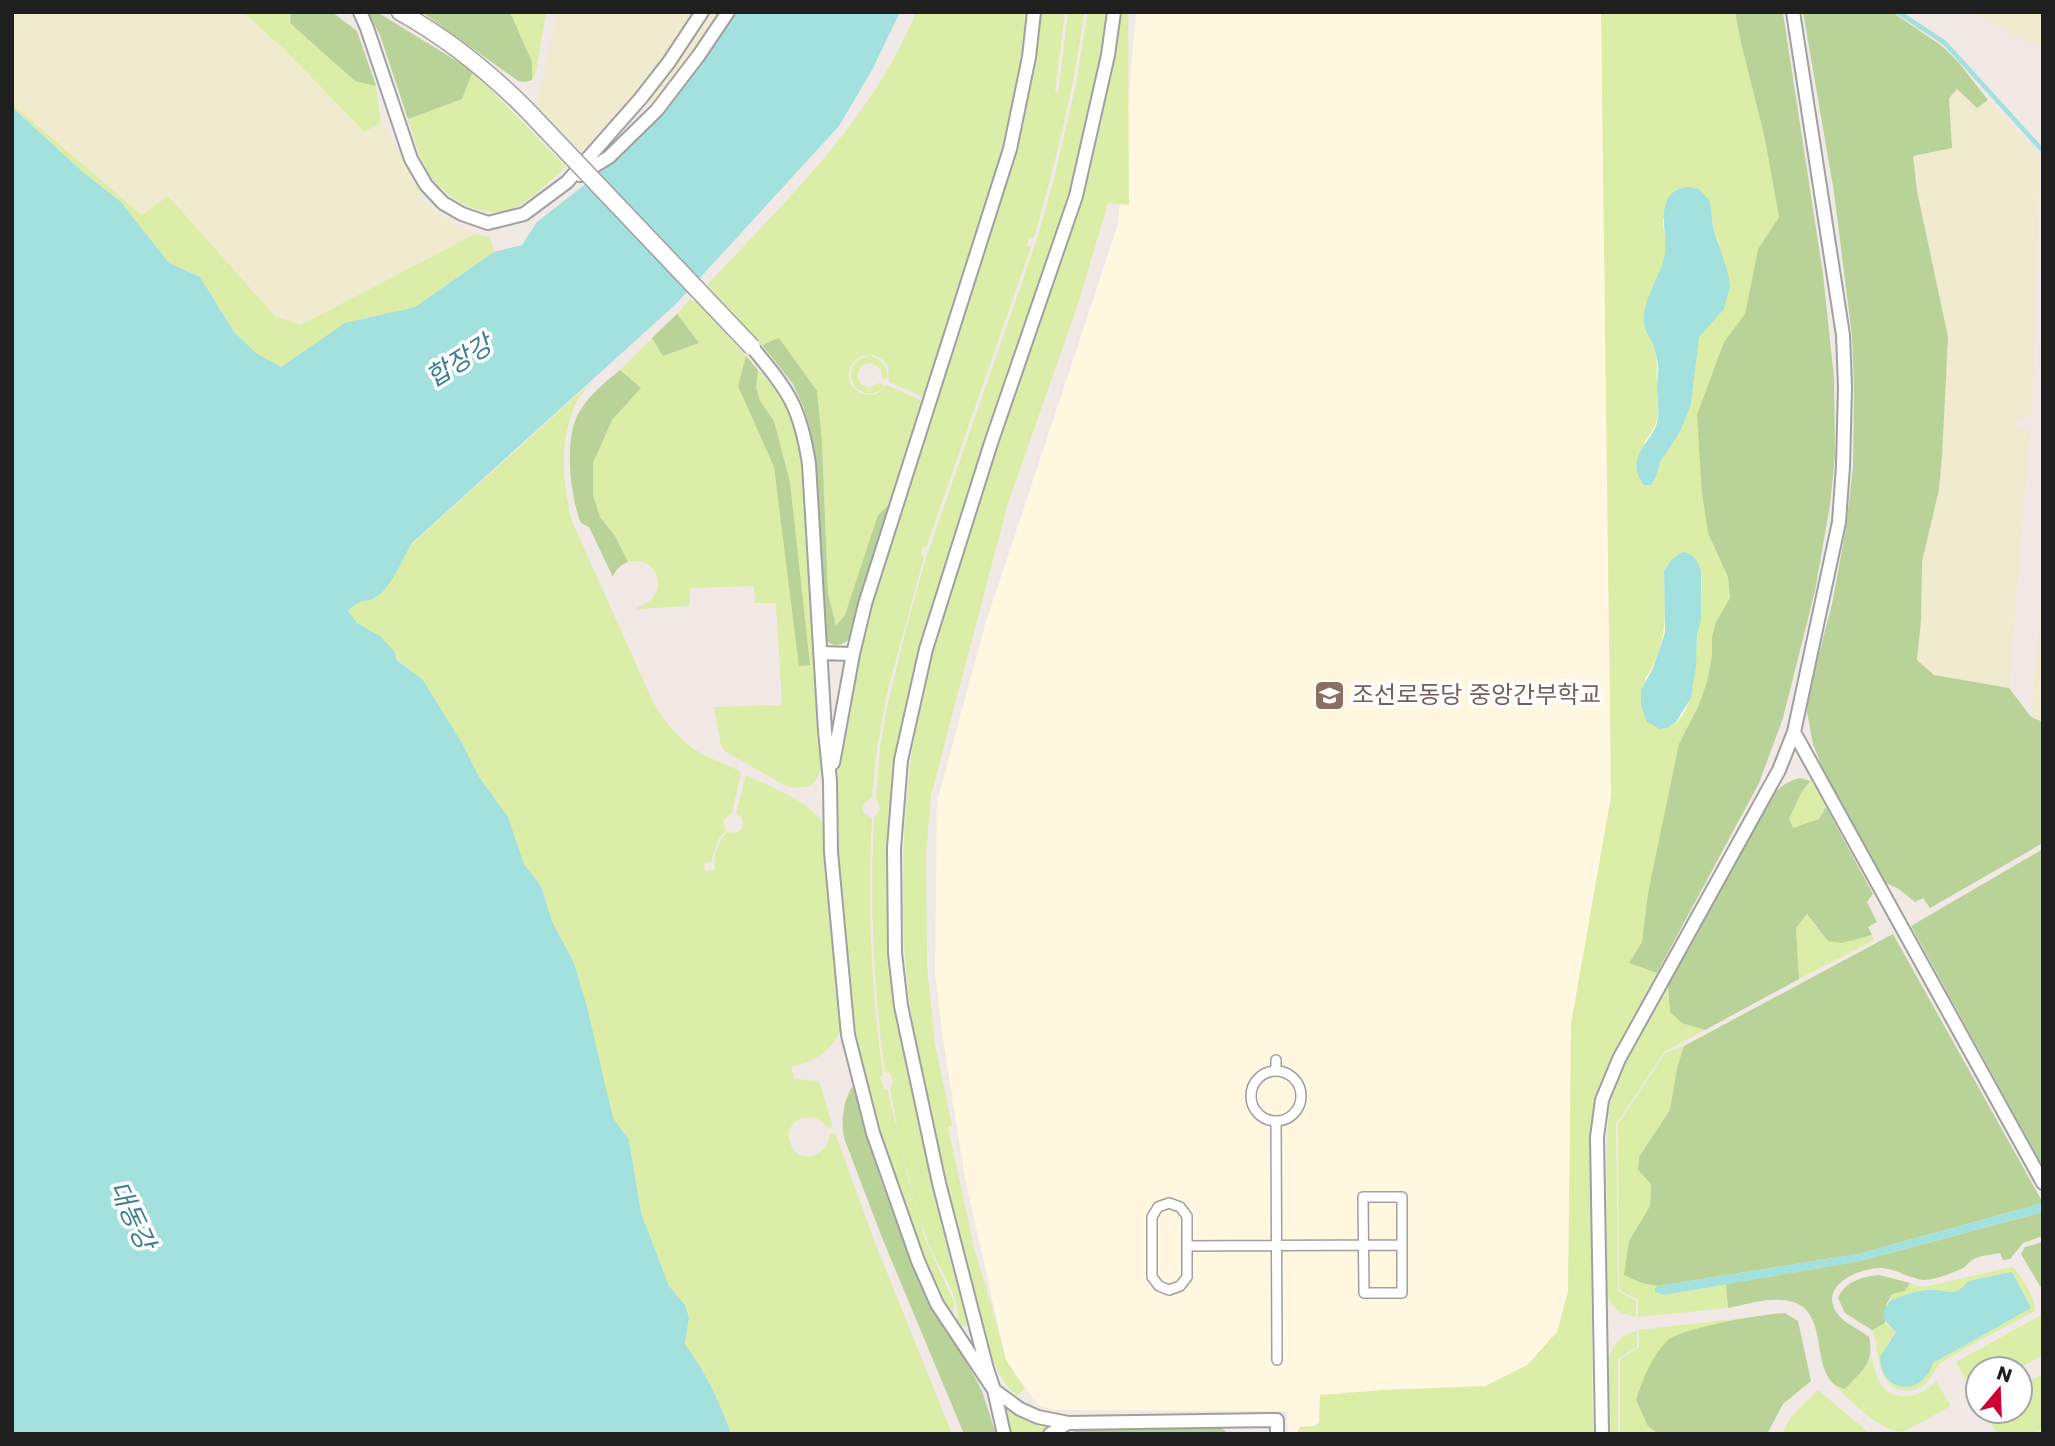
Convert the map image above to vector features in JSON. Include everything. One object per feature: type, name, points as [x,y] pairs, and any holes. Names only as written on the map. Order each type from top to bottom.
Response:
[{"type":"street","points":[[360,12],[368,28],[411,159],[426,185],[443,203],[462,214],[488,223],[524,214],[567,182],[609,157],[657,110],[728,12]]},
{"type":"street","points":[[400,12],[469,57],[526,109],[751,347],[788,391],[800,418],[809,464],[830,781],[831,852],[848,1035],[873,1133],[937,1304],[995,1390],[1020,1409],[1038,1417],[1068,1423],[1277,1420],[1277,1434]]},
{"type":"street","points":[[567,182],[641,98],[702,12]]},
{"type":"street","points":[[830,781],[853,654],[881,553],[1010,149],[1029,57],[1034,12]]},
{"type":"street","points":[[1004,1434],[995,1390],[973,1320],[942,1196],[901,1006],[895,953],[894,903],[898,794],[901,760],[916,690],[945,583],[1076,196],[1108,55],[1114,12]]},
{"type":"street","points":[[1602,1434],[1597,1137],[1602,1100],[1619,1059],[1762,804],[1794,732],[1839,522],[1845,387],[1843,335],[1793,12]]},
{"type":"street","points":[[641,98],[657,110]]},
{"type":"street","points":[[820,653],[853,654]]},
{"type":"street","points":[[1794,732],[2043,1183]]},
{"type":"street","points":[[1276,1060],[1276,1071]]},
{"type":"street","points":[[1276,1071],[1292,1076],[1297,1082],[1301,1098],[1294,1113],[1276,1121],[1257,1112],[1251,1097],[1255,1081],[1268,1072],[1276,1071]]},
{"type":"street","points":[[1276,1121],[1278,1360]]},
{"type":"street","points":[[1363,1197],[1402,1197],[1402,1245],[1402,1293],[1364,1293],[1363,1197]]},
{"type":"street","points":[[1175,1204],[1184,1211],[1187,1246],[1187,1277],[1184,1282],[1175,1289],[1159,1286],[1152,1276],[1152,1217],[1158,1207],[1175,1204]]},
{"type":"street","points":[[1187,1246],[1402,1245]]},
{"type":"street","points":[[1050,1434],[1068,1423]]},
{"type":"shaded area","points":[[12,12],[243,12],[284,49],[365,132],[381,122],[426,193],[420,199],[453,224],[475,234],[301,325],[275,316],[168,197],[143,215],[12,104]]},
{"type":"shaded area","points":[[557,12],[695,12],[664,62],[582,151],[536,109]]},
{"type":"shaded area","points":[[706,12],[722,12],[654,104],[646,99]]},
{"type":"shaded area","name":"조선로동당 중앙간부학교","points":[[1136,12],[1766,12],[1799,232],[1600,1096],[1596,1413],[1423,1415],[1423,1434],[1288,1434],[1287,1411],[1054,1410],[1038,1405],[1006,1360],[965,1178],[943,1039],[935,973],[937,802],[985,625],[1118,224]]},
{"type":"shaded area","points":[[1977,12],[2043,12],[2043,45],[2026,41]]},
{"type":"shaded area","points":[[1957,89],[1977,108],[1988,100],[2040,155],[2032,415],[2018,419],[2018,429],[2030,430],[2009,688],[1934,675],[1917,660],[1922,562],[1939,489],[1948,337],[1917,191],[1913,156],[1952,148],[1949,98]]},
{"type":"shaded area","points":[[2043,588],[2043,722],[2031,717]]},
{"type":"green space","points":[[243,12],[291,12],[290,23],[355,80],[376,86],[381,122],[365,132],[284,49]]},
{"type":"green space","points":[[291,12],[332,12],[357,31],[376,86],[355,81],[290,23]]},
{"type":"green space","points":[[368,12],[377,12],[473,71],[462,99],[408,119],[380,35]]},
{"type":"green space","points":[[422,12],[510,12],[532,62],[532,80],[518,81]]},
{"type":"green space","points":[[510,12],[546,12],[536,72],[532,80],[532,62]]},
{"type":"green space","points":[[916,12],[1027,12],[1012,111],[1000,159],[926,398],[889,382],[888,366],[874,356],[860,357],[851,367],[850,384],[860,394],[875,395],[887,385],[924,402],[892,502],[845,615],[836,627],[828,593],[822,444],[779,338],[762,345],[707,285],[796,190],[851,124],[898,52]]},
{"type":"green space","points":[[1038,12],[1065,12],[1055,92],[1058,93],[1068,12],[1084,14],[1063,127],[1034,238],[1029,237],[1027,246],[1031,247],[927,545],[921,549],[924,557],[887,693],[872,797],[862,806],[864,814],[872,818],[870,914],[873,979],[883,1075],[880,1077],[884,1089],[887,1089],[924,1237],[954,1302],[953,1318],[902,1203],[878,1132],[853,1035],[838,848],[836,782],[843,727],[869,604],[992,223]]},
{"type":"green space","points":[[1090,12],[1107,12],[1102,60],[1070,197],[940,582],[917,662],[907,709],[893,943],[933,1182],[951,1264],[969,1317],[968,1325],[961,1326],[961,1329],[955,1321],[958,1317],[954,1296],[930,1247],[914,1201],[890,1088],[893,1082],[890,1073],[885,1072],[875,977],[872,882],[874,818],[880,809],[876,798],[880,748],[887,707],[926,558],[1037,239],[1054,179],[1076,84],[1087,15]]},
{"type":"green space","points":[[1121,12],[1128,12],[1129,205],[1108,203],[1077,307],[1008,503],[931,795],[926,852],[927,967],[935,1044],[952,1126],[948,1127],[974,1248],[1006,1360],[1025,1389],[1017,1395],[1006,1385],[997,1370],[982,1333],[939,1165],[919,1069],[905,946],[903,856],[907,797],[916,725],[940,622],[1088,180],[1112,74]]},
{"type":"green space","points":[[1601,12],[1735,12],[1764,135],[1779,217],[1758,249],[1745,314],[1724,342],[1702,494],[1708,532],[1728,577],[1730,598],[1716,622],[1707,682],[1648,893],[1642,942],[1629,963],[1657,973],[1603,1076],[1595,1098],[1590,1140],[1593,1434],[1296,1434],[1300,1427],[1315,1426],[1319,1422],[1320,1395],[1485,1386],[1527,1365],[1557,1332],[1568,1291],[1571,1024],[1611,796]],"holes":[[[1710,201],[1713,227],[1719,243],[1698,341],[1691,405],[1680,432],[1661,461],[1657,475],[1644,442],[1654,428],[1658,409],[1656,355],[1645,327],[1644,315],[1665,257],[1663,219]],[[1684,552],[1701,571],[1694,680],[1687,707],[1681,717],[1672,725],[1660,729],[1645,679],[1662,640],[1665,614],[1664,571],[1672,559]]]},
{"type":"green space","points":[[1735,12],[1783,13],[1823,274],[1834,378],[1835,456],[1830,505],[1815,591],[1783,718],[1759,783],[1657,973],[1629,963],[1642,942],[1648,893],[1679,744],[1707,682],[1716,622],[1730,598],[1728,577],[1708,533],[1702,494],[1697,415],[1724,342],[1745,314],[1758,249],[1779,217],[1764,135]]},
{"type":"green space","points":[[1803,12],[1892,12],[1942,46],[1988,100],[1977,108],[1957,89],[1949,98],[1952,148],[1913,156],[1917,191],[1948,337],[1939,489],[1922,562],[1917,660],[1934,675],[2009,688],[2031,717],[2043,722],[2043,843],[1930,908],[1923,898],[1915,902],[1899,889],[1886,883],[1823,769],[1813,744],[1807,712],[1809,692],[1832,604],[1846,528],[1853,467],[1854,389],[1852,336],[1834,192]]},
{"type":"green space","points":[[473,71],[566,167],[532,197],[510,210],[487,212],[476,209],[454,199],[445,191],[426,169],[408,119],[462,99]]},
{"type":"green space","points":[[12,104],[142,215],[168,196],[275,316],[301,325],[475,234],[490,237],[494,252],[415,307],[346,323],[281,367],[256,353],[234,332],[200,277],[169,263],[121,202],[84,173],[12,107]]},
{"type":"green space","points":[[690,299],[693,302],[695,300],[746,356],[738,386],[774,467],[788,561],[809,665],[790,482],[774,421],[760,401],[756,387],[758,370],[779,394],[795,427],[802,472],[822,768],[813,783],[805,787],[788,787],[726,752],[721,746],[714,707],[782,705],[776,603],[755,603],[754,586],[690,588],[689,606],[637,609],[654,596],[658,579],[648,565],[628,562],[615,536],[600,517],[593,495],[593,463],[612,420],[641,388],[620,370],[652,338],[664,356],[699,343],[677,314]]},
{"type":"green space","points":[[677,314],[699,343],[663,356],[652,338]]},
{"type":"green space","points":[[779,338],[817,391],[822,444],[828,593],[836,626],[845,615],[878,515],[892,502],[853,634],[839,645],[831,644],[824,637],[811,433],[793,384],[762,345]]},
{"type":"green space","points":[[746,356],[758,370],[756,387],[760,401],[774,421],[790,482],[810,665],[799,666],[774,467],[738,386]]},
{"type":"green space","points":[[870,356],[884,365],[887,375],[887,380],[881,377],[881,371],[872,364],[861,366],[857,375],[860,384],[869,388],[879,383],[885,386],[871,393],[856,388],[851,374],[858,360]]},
{"type":"green space","points":[[620,370],[641,388],[612,420],[593,463],[593,495],[600,517],[615,536],[628,562],[615,572],[613,577],[589,527],[581,523],[577,512],[570,453],[574,425],[582,407]]},
{"type":"green space","points":[[595,379],[574,406],[566,438],[564,478],[571,519],[658,710],[688,745],[741,772],[732,813],[723,820],[726,831],[719,838],[711,862],[704,863],[705,871],[715,870],[716,850],[727,832],[736,833],[743,827],[742,818],[736,814],[746,775],[801,803],[819,818],[824,826],[841,1029],[833,1044],[821,1054],[791,1067],[795,1079],[819,1081],[833,1127],[828,1128],[822,1121],[807,1117],[794,1123],[789,1136],[795,1152],[807,1157],[819,1153],[830,1134],[835,1133],[875,1243],[952,1434],[731,1434],[711,1387],[685,1344],[689,1316],[685,1305],[669,1286],[641,1213],[629,1140],[613,1118],[574,963],[552,921],[541,886],[524,864],[508,817],[479,777],[462,743],[423,680],[397,659],[394,651],[380,636],[357,623],[348,611],[357,601],[376,598],[386,589],[412,544]]},
{"type":"green space","points":[[1800,778],[1811,781],[1789,818],[1793,828],[1819,819],[1826,807],[1873,894],[1867,902],[1877,922],[1868,927],[1872,935],[1842,943],[1828,941],[1807,914],[1796,928],[1799,979],[1705,1030],[1682,1023],[1670,1012],[1668,984],[1766,804],[1780,788]]},
{"type":"green space","points":[[1811,781],[1826,807],[1819,819],[1793,829],[1789,818]]},
{"type":"green space","points":[[2043,849],[2043,1167],[1911,926]]},
{"type":"green space","points":[[1807,913],[1815,926],[1842,943],[1872,935],[1874,940],[1799,979],[1796,928]]},
{"type":"green space","points":[[1893,934],[2043,1203],[1858,1254],[1658,1286],[1624,1275],[1629,1241],[1650,1206],[1651,1184],[1638,1170],[1639,1157],[1670,1110],[1677,1068],[1684,1046]]},
{"type":"green space","points":[[1668,984],[1670,1012],[1682,1023],[1705,1030],[1664,1052],[1616,1124],[1618,1291],[1636,1301],[1636,1317],[1617,1309],[1606,1292],[1607,1134],[1610,1103],[1625,1064]]},
{"type":"green space","points":[[1684,1046],[1677,1068],[1670,1110],[1639,1157],[1638,1170],[1651,1184],[1650,1206],[1629,1241],[1642,1283],[1658,1286],[1655,1288],[1664,1295],[1726,1284],[1728,1308],[1638,1317],[1638,1300],[1619,1290],[1618,1124],[1665,1053]]},
{"type":"green space","points":[[852,1087],[855,1088],[862,1122],[882,1184],[908,1251],[982,1391],[996,1434],[964,1434],[883,1240],[844,1138],[843,1112]]},
{"type":"green space","points":[[2043,1212],[2043,1236],[2023,1243],[2010,1259],[2003,1260],[2000,1253],[1980,1257],[1957,1271],[1924,1280],[1888,1269],[1873,1268],[1854,1274],[1838,1285],[1833,1292],[1835,1310],[1846,1322],[1869,1337],[1870,1346],[1866,1366],[1845,1389],[1833,1383],[1826,1374],[1817,1332],[1805,1309],[1785,1300],[1760,1301],[1728,1308],[1726,1284],[1860,1261]]},
{"type":"green space","points":[[2043,1242],[2043,1291],[2021,1254],[2025,1247]]},
{"type":"green space","points":[[2012,1267],[2028,1288],[2035,1311],[1941,1363],[1928,1382],[1921,1387],[1906,1391],[1891,1385],[1882,1373],[1872,1330],[1885,1323],[1896,1332],[1887,1344],[1931,1368],[1933,1363],[2031,1307],[1968,1281],[1954,1292],[1923,1291],[1890,1301],[1892,1294],[1905,1291],[1910,1283],[1923,1287]]},
{"type":"green space","points":[[1879,1275],[1910,1283],[1905,1291],[1892,1294],[1886,1305],[1885,1323],[1872,1330],[1845,1313],[1838,1298],[1845,1288],[1855,1281]]},
{"type":"green space","points":[[1785,1313],[1798,1321],[1811,1381],[1783,1404],[1767,1434],[1658,1434],[1648,1426],[1636,1400],[1652,1361],[1667,1341],[1688,1331]]},
{"type":"green space","points":[[1776,1314],[1703,1328],[1648,1426],[1658,1434],[1620,1434],[1620,1360],[1639,1347],[1639,1330]]},
{"type":"green space","points":[[2043,1314],[2043,1355],[2034,1360],[2034,1355],[1969,1355]]},
{"type":"green space","points":[[1637,1331],[1637,1347],[1618,1359],[1618,1434],[1607,1434],[1605,1389],[1609,1359],[1614,1346],[1623,1337]]},
{"type":"green space","points":[[1871,1354],[1878,1379],[1888,1392],[1910,1396],[1925,1391],[1936,1381],[1951,1406],[1905,1431],[1896,1431],[1877,1422],[1834,1385],[1840,1388],[1870,1361]]},
{"type":"green space","points":[[1964,1358],[1964,1376],[1956,1362]]},
{"type":"green space","points":[[2043,1374],[2043,1428],[2032,1434],[1997,1434],[1992,1425],[2034,1425],[2034,1379]]},
{"type":"green space","points":[[1818,1390],[1869,1434],[1782,1434],[1791,1417]]},
{"type":"green space","points":[[1007,1408],[1023,1418],[1044,1424],[1046,1428],[1037,1434],[1010,1434],[1004,1411]]},
{"type":"green space","points":[[1216,1424],[1229,1434],[1070,1434],[1081,1427]]},
{"type":"water","points":[[732,12],[900,12],[872,70],[839,126],[676,304],[412,543],[383,592],[356,604],[348,611],[357,623],[380,636],[394,651],[397,660],[423,680],[462,743],[479,777],[508,817],[524,864],[541,886],[552,921],[574,963],[613,1118],[629,1140],[641,1213],[669,1286],[685,1305],[689,1317],[685,1344],[711,1387],[731,1434],[12,1434],[12,107],[84,173],[121,202],[169,263],[200,277],[234,332],[256,353],[281,367],[345,323],[415,307],[494,252],[522,245],[537,222],[611,164],[662,109]]},
{"type":"water","points":[[1688,187],[1699,189],[1710,201],[1713,227],[1730,286],[1724,309],[1699,337],[1691,405],[1680,432],[1661,461],[1651,485],[1644,485],[1638,476],[1637,460],[1657,423],[1658,409],[1658,365],[1645,327],[1645,306],[1664,259],[1665,205],[1676,190]]},
{"type":"water","points":[[1684,552],[1695,559],[1701,571],[1701,618],[1696,666],[1691,698],[1676,722],[1660,729],[1647,722],[1641,706],[1641,690],[1653,668],[1665,633],[1664,571],[1672,559]]},
{"type":"water","points":[[2043,1203],[2043,1212],[1860,1261],[1664,1295],[1655,1292],[1658,1286],[1858,1254]]},
{"type":"water","points":[[2012,1272],[2031,1308],[1933,1363],[1928,1374],[1912,1386],[1903,1387],[1887,1378],[1880,1357],[1896,1332],[1884,1318],[1884,1311],[1890,1301],[1923,1291],[1954,1292],[1968,1281]]},
{"type":"waterway","points":[[1898,12],[1945,43],[2043,151]]},
{"type":"place","name":"조선로동당 중앙간부학교","points":[[1329,695]]},
{"type":"water label","name":"합장강","points":[[459,361]]},
{"type":"water label","name":"대동강","points":[[132,1215]]}]
